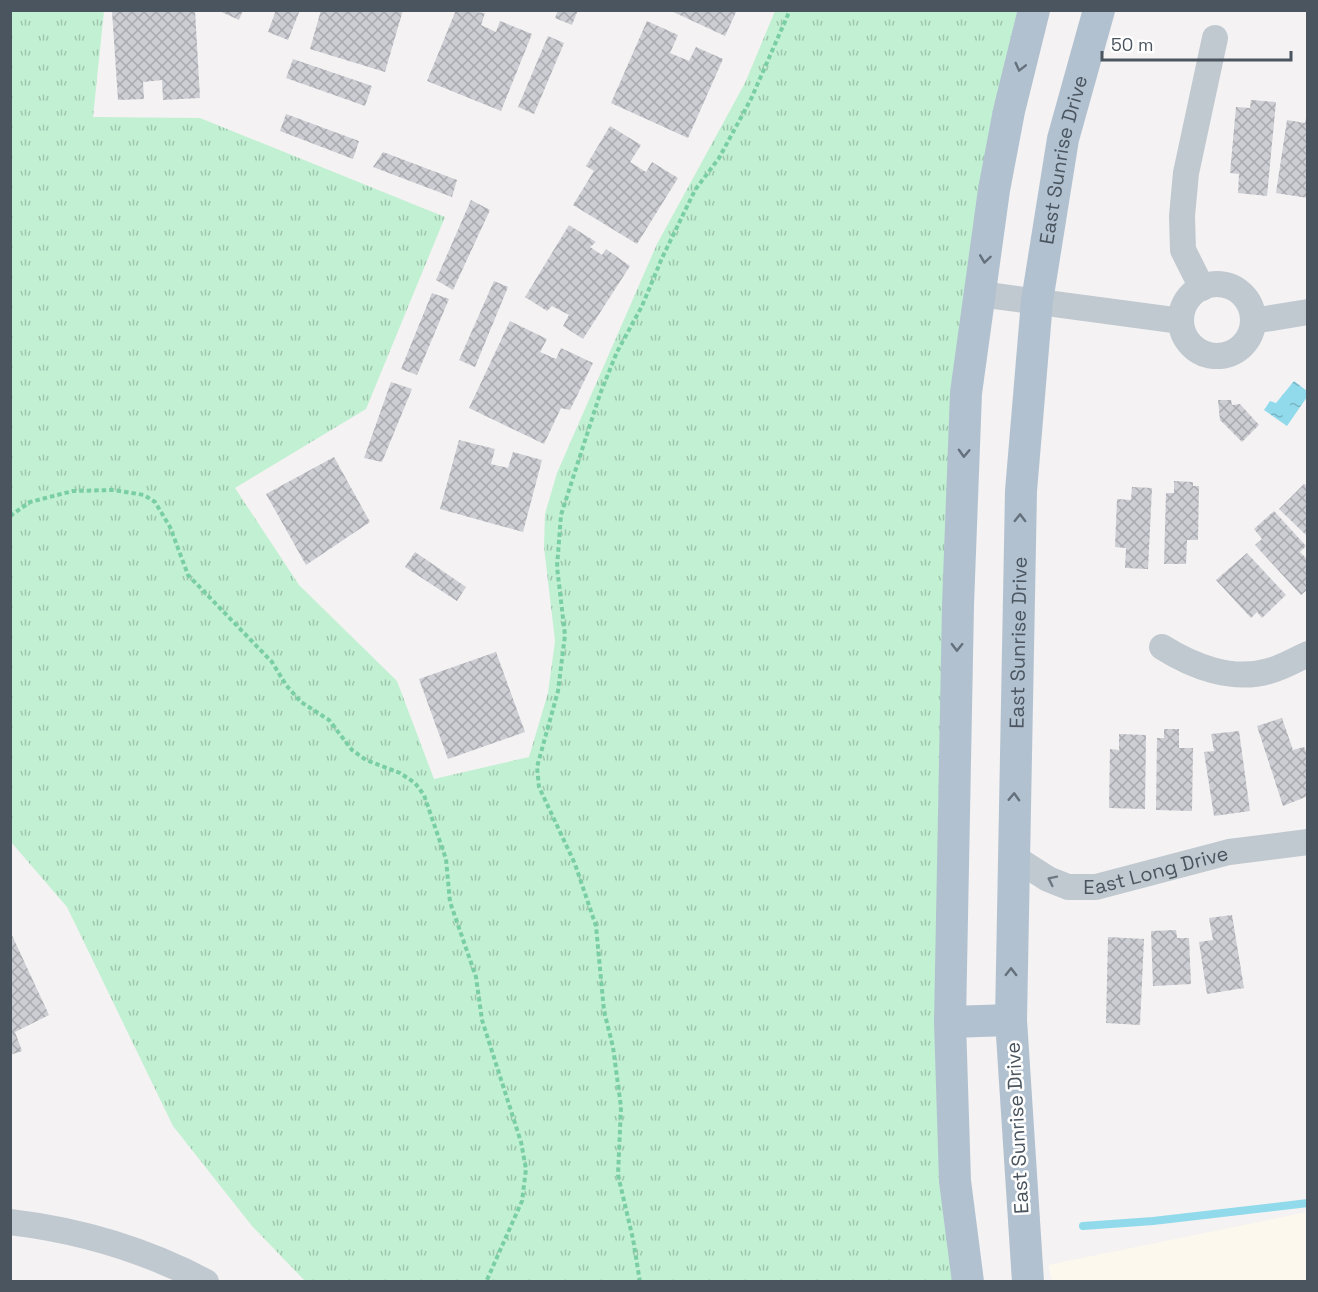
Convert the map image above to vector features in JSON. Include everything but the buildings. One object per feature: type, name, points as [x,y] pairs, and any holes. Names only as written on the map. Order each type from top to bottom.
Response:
[{"type":"main road","points":[[968,1281],[956,1181],[950,1022],[958,605],[966,393],[1009,111],[1034,10]]},
{"type":"main road","name":"East Sunrise Drive","points":[[1028,1281],[1011,1020],[1012,856],[1021,491],[1037,301],[1063,139],[1099,10]]},
{"type":"main road","points":[[950,1022],[1011,1020]]},
{"type":"street","points":[[1202,288],[1183,250],[1182,216],[1186,173],[1215,38]]},
{"type":"street","points":[[1214,285],[1236,291],[1245,299],[1253,321],[1244,344],[1235,352],[1223,356],[1199,352],[1183,333],[1180,321],[1186,301],[1202,288],[1214,285]]},
{"type":"street","points":[[980,294],[1180,321]]},
{"type":"street","points":[[1253,321],[1308,312]]},
{"type":"street","points":[[1162,646],[1188,663],[1226,672],[1268,672],[1308,654]]},
{"type":"street","name":"East Long Drive","points":[[1012,856],[1048,879],[1068,887],[1096,887],[1210,855],[1308,842]]},
{"type":"street","points":[[10,1222],[50,1227],[131,1250],[206,1281]]},
{"type":"path","points":[[640,1281],[618,1175],[621,1107],[613,1047],[604,1011],[596,927],[575,864],[539,787],[537,767],[558,691],[565,636],[557,567],[561,515],[600,394],[618,352],[642,306],[695,190],[719,158],[751,99],[790,10]]},
{"type":"path","points":[[10,516],[30,502],[73,491],[114,490],[144,495],[155,502],[170,527],[188,575],[272,662],[286,685],[301,702],[329,720],[352,750],[366,760],[400,773],[415,783],[424,795],[446,859],[452,911],[477,977],[482,1020],[521,1142],[526,1169],[522,1201],[486,1281]]},
{"type":"shaded area","points":[[1307,1212],[1307,1281],[1052,1281],[1048,1265]]},
{"type":"green space","points":[[10,11],[104,11],[93,117],[200,118],[445,217],[366,409],[235,488],[299,585],[397,681],[434,779],[529,757],[548,693],[555,641],[544,547],[545,514],[557,473],[657,244],[745,83],[775,11],[1034,11],[1009,111],[958,605],[968,1281],[305,1281],[252,1226],[173,1126],[67,907],[11,842]]},
{"type":"water","points":[[1294,381],[1307,391],[1307,397],[1287,426],[1264,410],[1270,401],[1276,403]]},
{"type":"waterway","points":[[1083,1226],[1153,1221],[1308,1203]]}]
